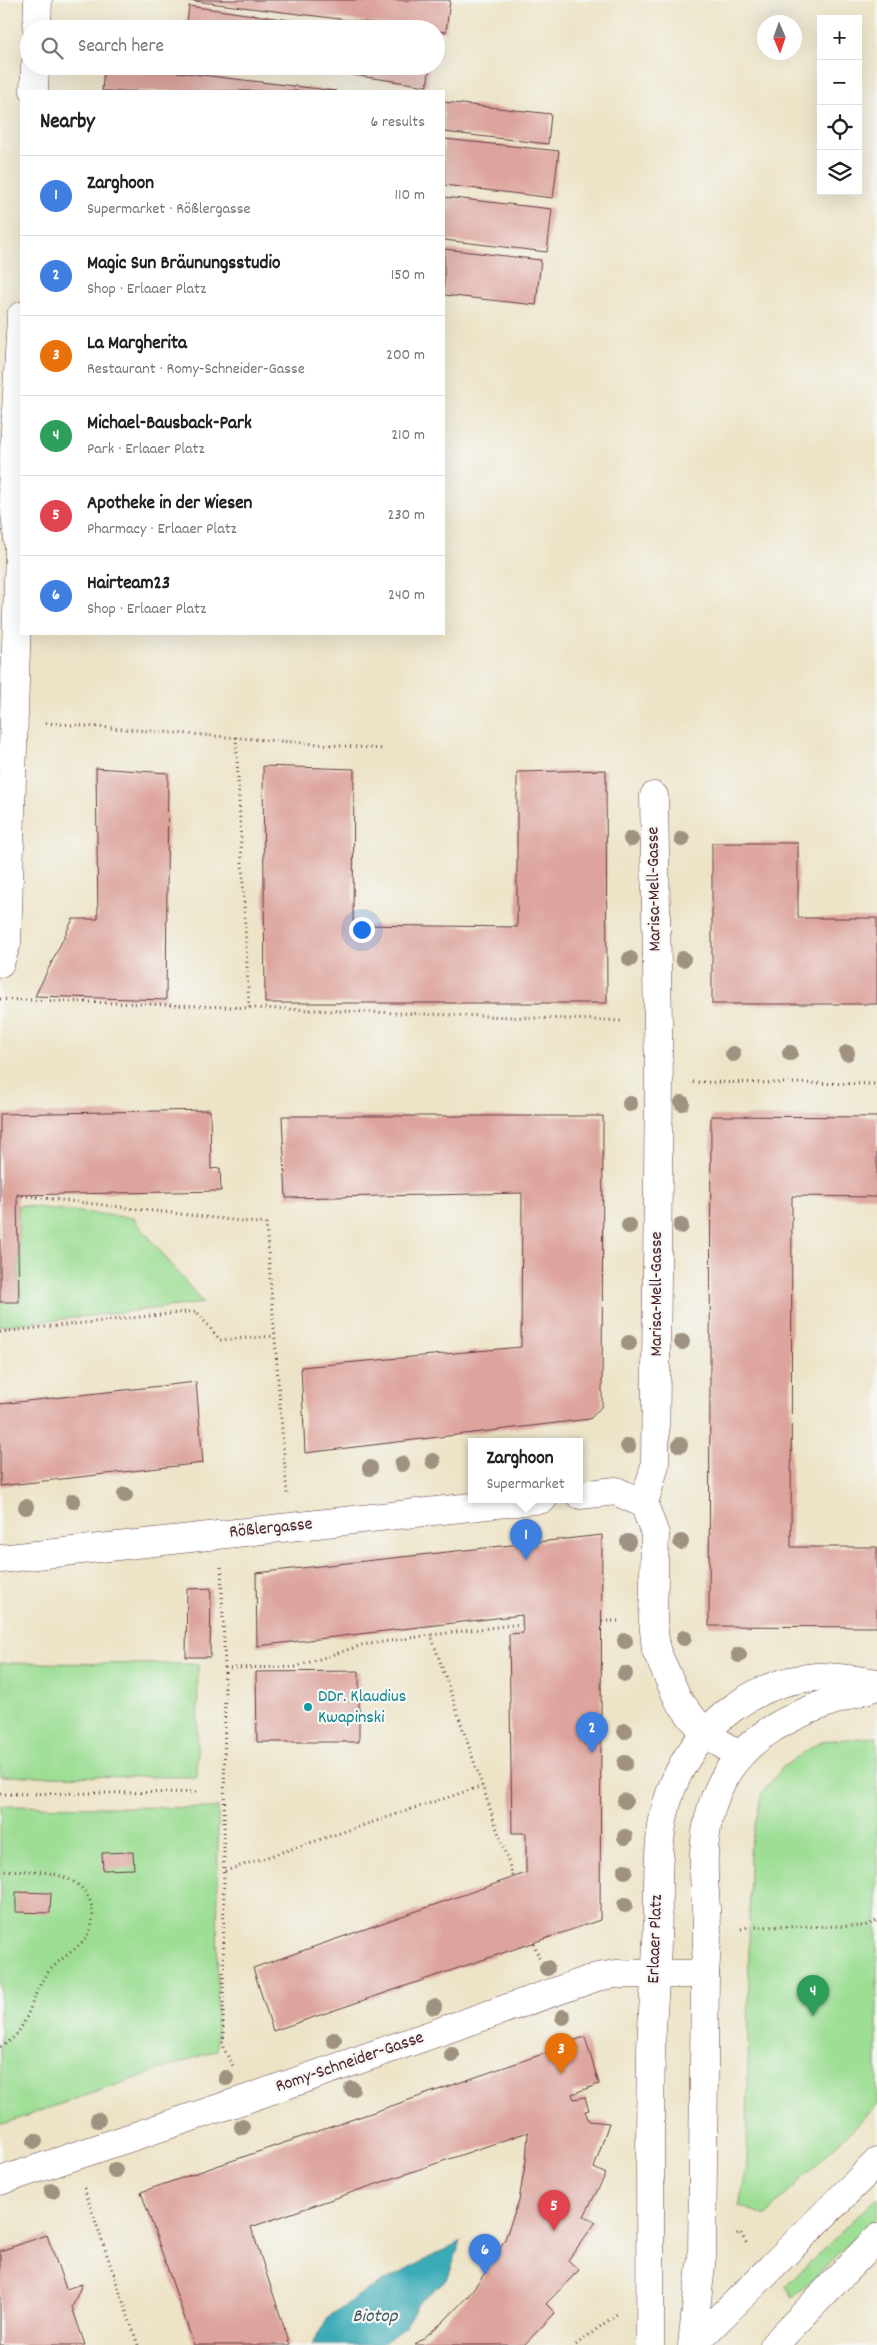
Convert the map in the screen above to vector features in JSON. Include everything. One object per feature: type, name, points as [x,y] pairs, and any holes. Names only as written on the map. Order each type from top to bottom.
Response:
[{"type":"street","points":[[37,20],[38,0]]},
{"type":"street","points":[[34,90],[35,75]]},
{"type":"street","points":[[0,963],[7,943],[19,548],[12,487],[20,335]]},
{"type":"street","name":"Marisa-Mell-Gasse","points":[[644,1504],[655,1465],[658,1082],[654,796]]},
{"type":"street","points":[[583,1495],[616,1490],[644,1504],[655,1534],[653,1620],[656,1650],[678,1700],[706,1733],[739,1756]]},
{"type":"street","name":"Rößlergasse","points":[[0,1558],[507,1503]]},
{"type":"street","name":"Erlaaer Platz","points":[[650,2345],[651,2049],[656,1973],[658,1866],[663,1820],[668,1798],[677,1776],[706,1733],[739,1702],[761,1690],[784,1682],[816,1677],[877,1684]]},
{"type":"street","name":"Erlaaer Platz","points":[[693,2345],[702,2256],[707,1932],[705,1842],[716,1794],[739,1756],[765,1733],[796,1714],[877,1684]]},
{"type":"street","name":"Romy-Schneider-Gasse","points":[[0,2181],[249,2098],[597,1977],[616,1974],[705,1974]]},
{"type":"street","name":"Erlaaer Platz","points":[[693,2345],[877,2162]]},
{"type":"street","points":[[774,2345],[877,2238]]},
{"type":"path","points":[[13,720],[383,749]]},
{"type":"path","points":[[236,738],[249,1008]]},
{"type":"path","points":[[0,999],[657,1023]]},
{"type":"path","points":[[658,1082],[877,1084]]},
{"type":"path","points":[[17,1194],[266,1224],[290,1527]]},
{"type":"path","points":[[0,1332],[196,1311],[220,1340],[275,1336]]},
{"type":"path","points":[[220,1534],[225,1668],[223,2047],[249,2098]]},
{"type":"path","points":[[225,1668],[295,1667],[362,1645],[521,1624]]},
{"type":"path","points":[[430,1635],[513,1876]]},
{"type":"path","points":[[225,1871],[482,1786]]},
{"type":"path","points":[[0,1794],[199,1792]]},
{"type":"path","points":[[0,1871],[41,1871],[63,1878],[86,1894],[91,1904],[93,1915],[92,1926],[86,1936],[49,1970],[42,1980],[24,2022],[12,2039],[0,2047]]},
{"type":"path","points":[[736,1930],[749,1927],[864,1926],[877,1922]]},
{"type":"path","points":[[73,2157],[138,2345]]},
{"type":"green space","points":[[18,1205],[133,1218],[203,1303],[0,1326],[0,1302],[19,1301]]},
{"type":"green space","points":[[0,1663],[198,1664],[197,1777],[0,1776]]},
{"type":"green space","points":[[877,1737],[877,2105],[778,2202],[767,2216],[739,2206],[747,2166],[750,1848],[762,1793],[783,1767],[821,1741]]},
{"type":"green space","points":[[0,1806],[218,1808],[217,2050],[0,2125]]},
{"type":"green space","points":[[877,2197],[877,2217],[793,2298],[786,2286]]},
{"type":"water","name":"Biotop","points":[[461,2241],[448,2278],[419,2302],[406,2326],[381,2345],[312,2345],[328,2317],[367,2290]]},
{"type":"building","points":[[185,0],[450,0],[446,32],[445,20],[348,20]]},
{"type":"building","points":[[189,6],[290,20],[187,20]]},
{"type":"building","points":[[103,75],[202,75],[328,90],[102,90]]},
{"type":"building","points":[[353,75],[429,75],[427,86]]},
{"type":"building","points":[[445,102],[551,114],[548,144],[445,132]]},
{"type":"building","points":[[445,139],[559,151],[553,198],[445,185]]},
{"type":"building","points":[[445,197],[552,209],[547,252],[445,240]]},
{"type":"building","points":[[445,249],[541,260],[536,305],[445,295]]},
{"type":"building","points":[[263,766],[354,769],[353,925],[517,927],[517,772],[606,770],[607,1003],[265,1003]]},
{"type":"building","points":[[96,768],[168,773],[166,1000],[35,996],[73,919],[98,919]]},
{"type":"building","points":[[712,843],[798,843],[798,918],[877,918],[877,1004],[712,1004]]},
{"type":"building","points":[[210,1110],[211,1169],[220,1168],[221,1191],[17,1195],[19,1302],[0,1302],[0,1114]]},
{"type":"building","points":[[282,1116],[603,1116],[602,1406],[590,1419],[305,1453],[301,1367],[521,1347],[522,1193],[286,1198]]},
{"type":"building","points":[[711,1116],[877,1117],[877,1197],[792,1196],[791,1547],[877,1547],[877,1627],[709,1626]]},
{"type":"building","points":[[196,1382],[203,1463],[0,1486],[0,1404]]},
{"type":"building","points":[[602,1535],[600,1920],[273,2031],[253,1968],[526,1873],[526,1833],[512,1833],[509,1634],[523,1633],[522,1615],[257,1646],[256,1573]]},
{"type":"building","points":[[211,1588],[210,1657],[186,1657],[187,1589]]},
{"type":"building","name":"DDr. Klaudius Kwapinski","points":[[359,1671],[359,1742],[257,1742],[256,1672]]},
{"type":"building","points":[[133,1852],[134,1869],[103,1870],[102,1853]]},
{"type":"building","points":[[16,1892],[51,1893],[50,1913],[16,1912]]},
{"type":"building","points":[[585,2037],[599,2084],[572,2094],[574,2099],[585,2097],[589,2110],[585,2111],[589,2121],[609,2123],[594,2168],[606,2174],[584,2216],[596,2222],[568,2260],[579,2270],[546,2304],[555,2313],[524,2345],[415,2345],[443,2322],[468,2296],[487,2270],[505,2239],[519,2200],[526,2160],[528,2132],[251,2227],[290,2345],[194,2345],[141,2192],[569,2045],[569,2042]]},
{"type":"building","points":[[47,2235],[66,2289],[82,2284],[72,2307],[85,2345],[0,2345],[0,2251]]},
{"type":"place","name":"Zarghoon","points":[[526,1560]]},
{"type":"place","name":"DDr. Klaudius Kwapinski","points":[[308,1707]]},
{"type":"place","name":"Magic Sun Bräunungsstudio","points":[[592,1753]]},
{"type":"place","name":"Michael-Bausback-Park","points":[[813,2016]]},
{"type":"place","name":"La Margherita","points":[[561,2074]]},
{"type":"place","name":"Apotheke in der Wiesen","points":[[554,2231]]},
{"type":"place","name":"Hairteam23","points":[[485,2275]]}]
